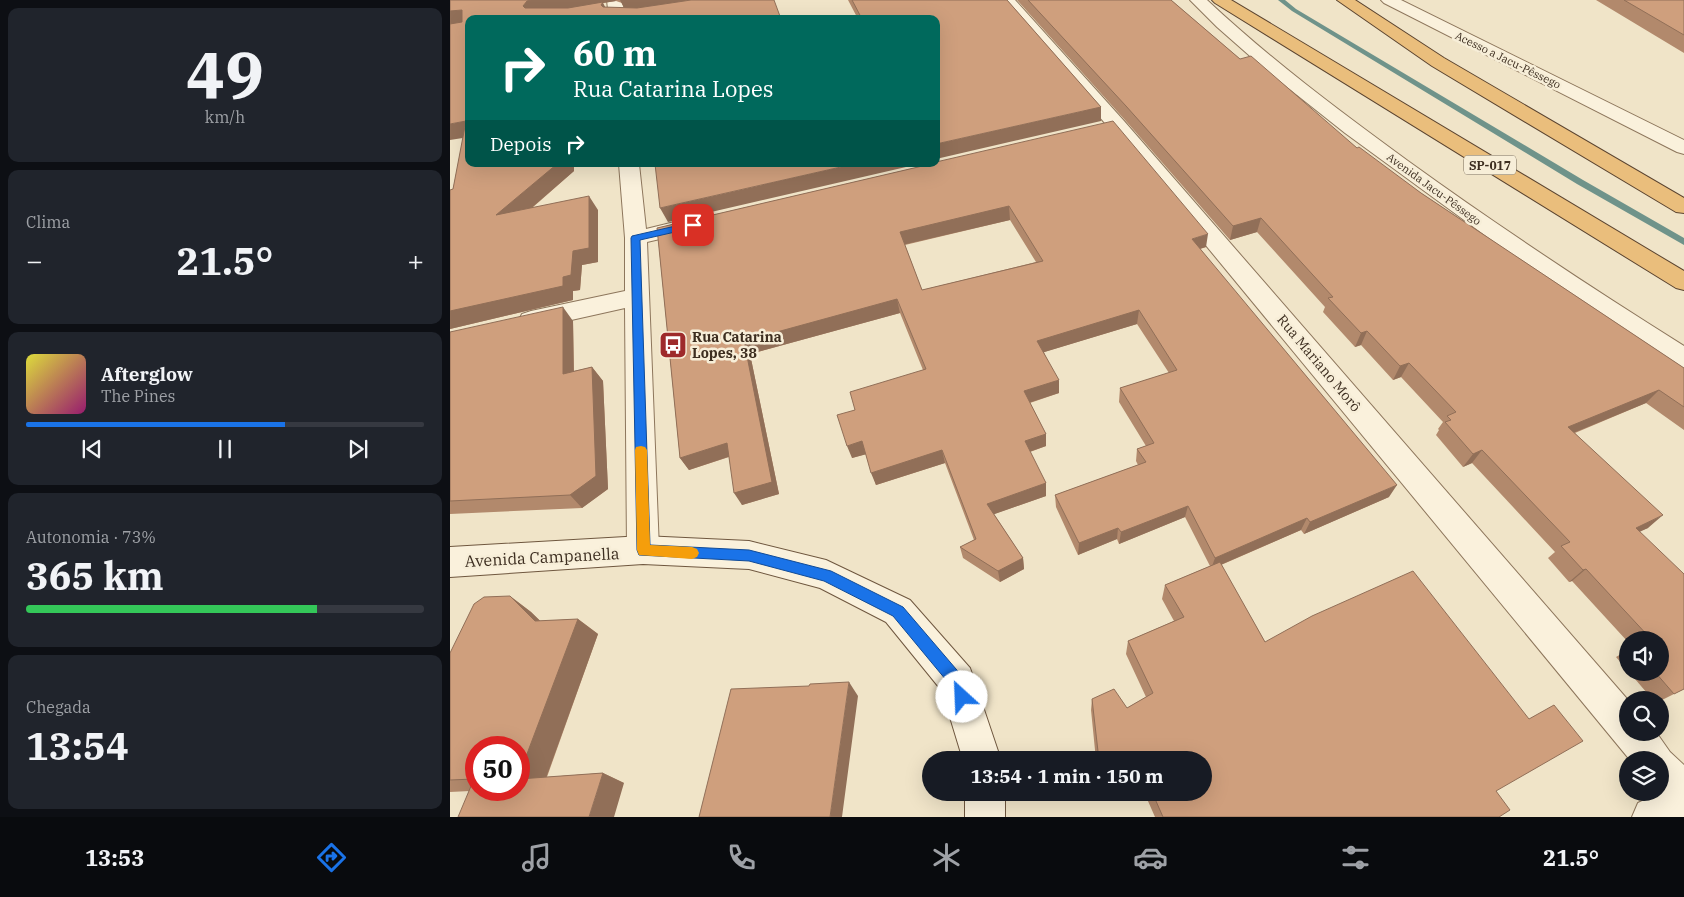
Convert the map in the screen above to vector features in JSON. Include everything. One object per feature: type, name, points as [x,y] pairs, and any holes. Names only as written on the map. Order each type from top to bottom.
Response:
[{"type":"highway","name":"SP-017","points":[[1220,0],[1684,282]]},
{"type":"highway","points":[[1344,0],[1438,62],[1684,208]]},
{"type":"street","name":"Rua Mariano Morô","points":[[1008,0],[1108,127],[1619,718]]},
{"type":"street","name":"Avenida Jacu-Pêssego","points":[[1198,0],[1255,54],[1359,136],[1460,208],[1684,359]]},
{"type":"street","name":"Acesso a Jacu-Pêssego","points":[[1389,0],[1684,148]]},
{"type":"street","points":[[599,10],[636,15]]},
{"type":"street","points":[[629,167],[636,238],[643,550]]},
{"type":"street","points":[[636,238],[713,220]]},
{"type":"street","points":[[506,326],[637,297]]},
{"type":"street","name":"Avenida Campanella","points":[[450,562],[643,550],[749,556],[826,575],[898,611],[957,681],[979,751]]},
{"type":"street","points":[[1638,741],[1647,751]]},
{"type":"street","points":[[1669,778],[1684,795]]},
{"type":"street","points":[[985,801],[985,817]]},
{"type":"street","points":[[1652,817],[1684,801]]},
{"type":"building","points":[[450,0],[531,0],[527,1],[523,6],[525,8],[568,8],[603,2],[601,5],[603,7],[637,8],[691,0],[774,0],[780,15],[465,15],[465,121],[450,124],[450,24],[462,22],[462,10],[450,11]]},
{"type":"building","points":[[852,0],[1007,0],[1101,107],[940,143],[940,15],[860,15]]},
{"type":"building","points":[[1028,0],[1171,0],[1240,59],[1251,56],[1357,148],[1359,147],[1421,193],[1684,368],[1684,407],[1659,390],[1568,427],[1663,515],[1636,528],[1684,574],[1684,689],[1674,694],[1663,681],[1669,681],[1669,631],[1644,631],[1586,569],[1583,570],[1561,546],[1570,542],[1482,450],[1473,454],[1445,422],[1451,420],[1447,416],[1456,412],[1409,363],[1400,366],[1367,331],[1361,333],[1328,298],[1333,297],[1261,218],[1233,226]]},
{"type":"building","points":[[1624,0],[1684,0],[1684,35]]},
{"type":"building","points":[[1113,121],[1208,234],[1192,239],[1397,485],[1310,522],[1307,518],[1215,558],[1188,506],[1121,532],[1118,528],[1079,543],[1055,495],[1146,462],[1137,449],[1154,443],[1120,388],[1177,370],[1139,310],[1037,341],[1059,380],[1024,391],[1046,434],[1025,441],[1046,483],[987,504],[1023,558],[998,571],[960,547],[976,539],[942,450],[871,473],[862,441],[847,446],[837,415],[855,410],[850,392],[926,369],[897,299],[744,341],[772,482],[734,493],[727,443],[680,458],[657,228],[918,167],[940,167],[940,161]],"holes":[[[1009,206],[1043,261],[922,290],[900,232]]]},
{"type":"building","points":[[465,126],[465,167],[553,167],[496,215],[589,196],[589,248],[573,251],[571,275],[563,277],[563,286],[450,311],[450,190],[453,189]]},
{"type":"building","points":[[655,167],[841,167],[660,208]]},
{"type":"building","points":[[563,307],[563,374],[592,367],[596,476],[570,495],[450,501],[450,332]]},
{"type":"building","points":[[1220,562],[1265,642],[1312,616],[1413,571],[1529,719],[1554,705],[1583,741],[1496,791],[1510,810],[1499,817],[1163,817],[1156,801],[1212,801],[1212,751],[1098,751],[1092,699],[1114,689],[1127,708],[1153,693],[1128,641],[1184,617],[1165,585]]},
{"type":"building","points":[[510,596],[535,621],[578,619],[530,746],[530,736],[465,736],[465,779],[450,780],[450,653],[474,604],[484,597]]},
{"type":"building","points":[[849,682],[830,817],[699,817],[731,689],[809,686],[810,684]]},
{"type":"building","points":[[603,773],[589,817],[458,817],[465,800],[530,801],[530,778]]},
{"type":"waterway","points":[[1281,0],[1294,10],[1580,182],[1684,242]]},
{"type":"slow traffic","points":[[641,450],[643,550],[692,553]]},
{"type":"place","name":"Rua Catarina Lopes, 38","points":[[673,345]]},
{"type":"route","points":[[693,225],[636,238],[643,550],[749,556],[826,575],[898,611],[957,681],[962,697]]}]
